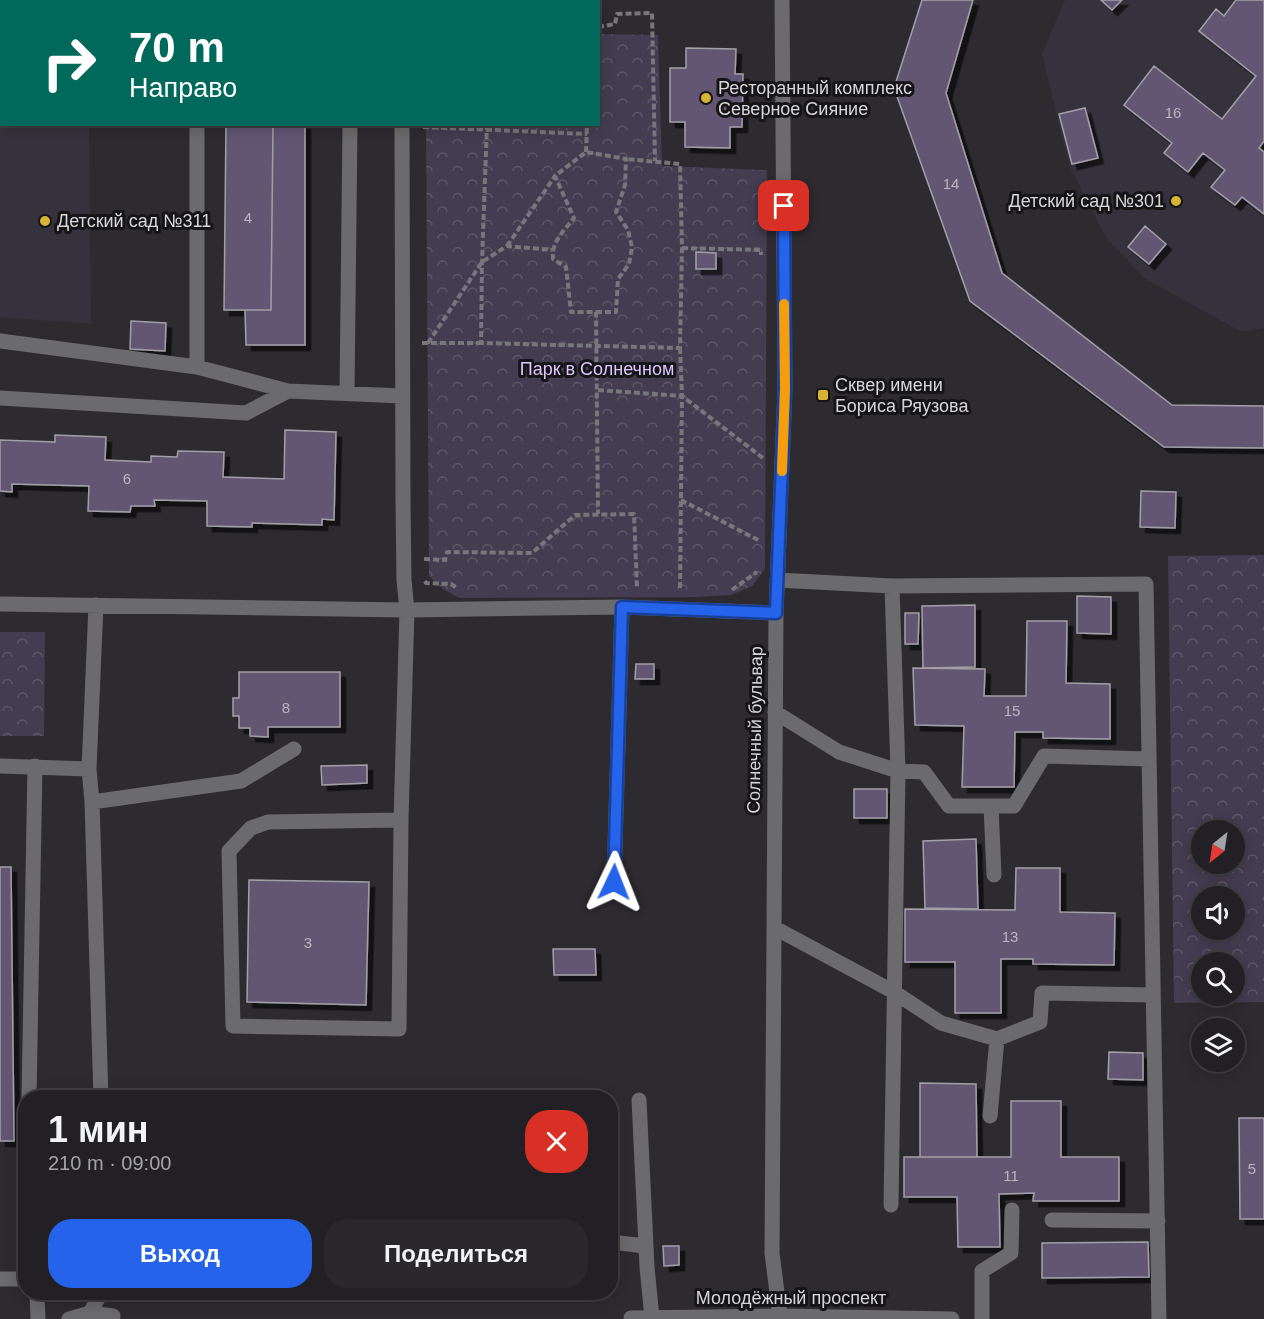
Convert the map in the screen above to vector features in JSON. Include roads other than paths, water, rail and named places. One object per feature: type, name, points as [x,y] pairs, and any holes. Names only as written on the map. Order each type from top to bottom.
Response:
[{"type":"street","name":"Солнечный бульвар","points":[[780,1316],[772,1253],[776,613],[785,389],[782,0]]},
{"type":"street","points":[[196,367],[197,126]]},
{"type":"street","points":[[347,393],[350,126]]},
{"type":"street","points":[[401,820],[268,822],[251,828],[229,850],[233,1026],[399,1029],[401,820],[407,610],[404,580],[402,396],[409,126]]},
{"type":"street","points":[[0,341],[196,367],[288,391],[402,396]]},
{"type":"street","points":[[0,398],[246,413],[288,391]]},
{"type":"street","points":[[777,580],[892,586],[1146,584],[1160,1319]]},
{"type":"street","points":[[891,1205],[898,771],[892,586]]},
{"type":"street","points":[[0,604],[407,610],[622,607],[776,613]]},
{"type":"street","points":[[96,605],[89,769],[101,1090]]},
{"type":"street","points":[[614,882],[622,607]]},
{"type":"street","points":[[775,712],[839,752],[898,771],[924,772],[950,806],[1014,806],[1044,756],[1149,759]]},
{"type":"street","points":[[92,802],[241,781],[294,749]]},
{"type":"street","points":[[0,766],[89,769]]},
{"type":"street","points":[[29,1090],[35,766]]},
{"type":"street","points":[[991,806],[994,875]]},
{"type":"street","points":[[775,928],[894,992],[942,1023],[997,1039],[1040,1022],[1042,993],[1153,994]]},
{"type":"street","points":[[990,1116],[997,1039]]},
{"type":"street","points":[[639,1100],[652,1318]]},
{"type":"street","points":[[982,1319],[982,1271],[1011,1253],[1012,1210]]},
{"type":"street","points":[[1052,1220],[1158,1221]]},
{"type":"street","points":[[618,1243],[646,1246]]},
{"type":"street","points":[[0,1279],[18,1279]]},
{"type":"street","points":[[37,1300],[38,1319]]},
{"type":"street","points":[[90,1313],[97,1300]]},
{"type":"street","points":[[69,1319],[90,1313],[113,1316]]},
{"type":"street","name":"Молодёжный проспект","points":[[631,1318],[780,1316],[952,1319]]},
{"type":"place","name":"Ресторанный комплекс Северное Сияние","points":[[706,98]]},
{"type":"place","name":"Детский сад №301","points":[[1176,201]]},
{"type":"place","name":"Детский сад №311","points":[[45,221]]},
{"type":"place","name":"Сквер имени Бориса Ряузова","points":[[823,395]]},
{"type":"park label","name":"Парк в Солнечном","points":[[597,369]]}]
